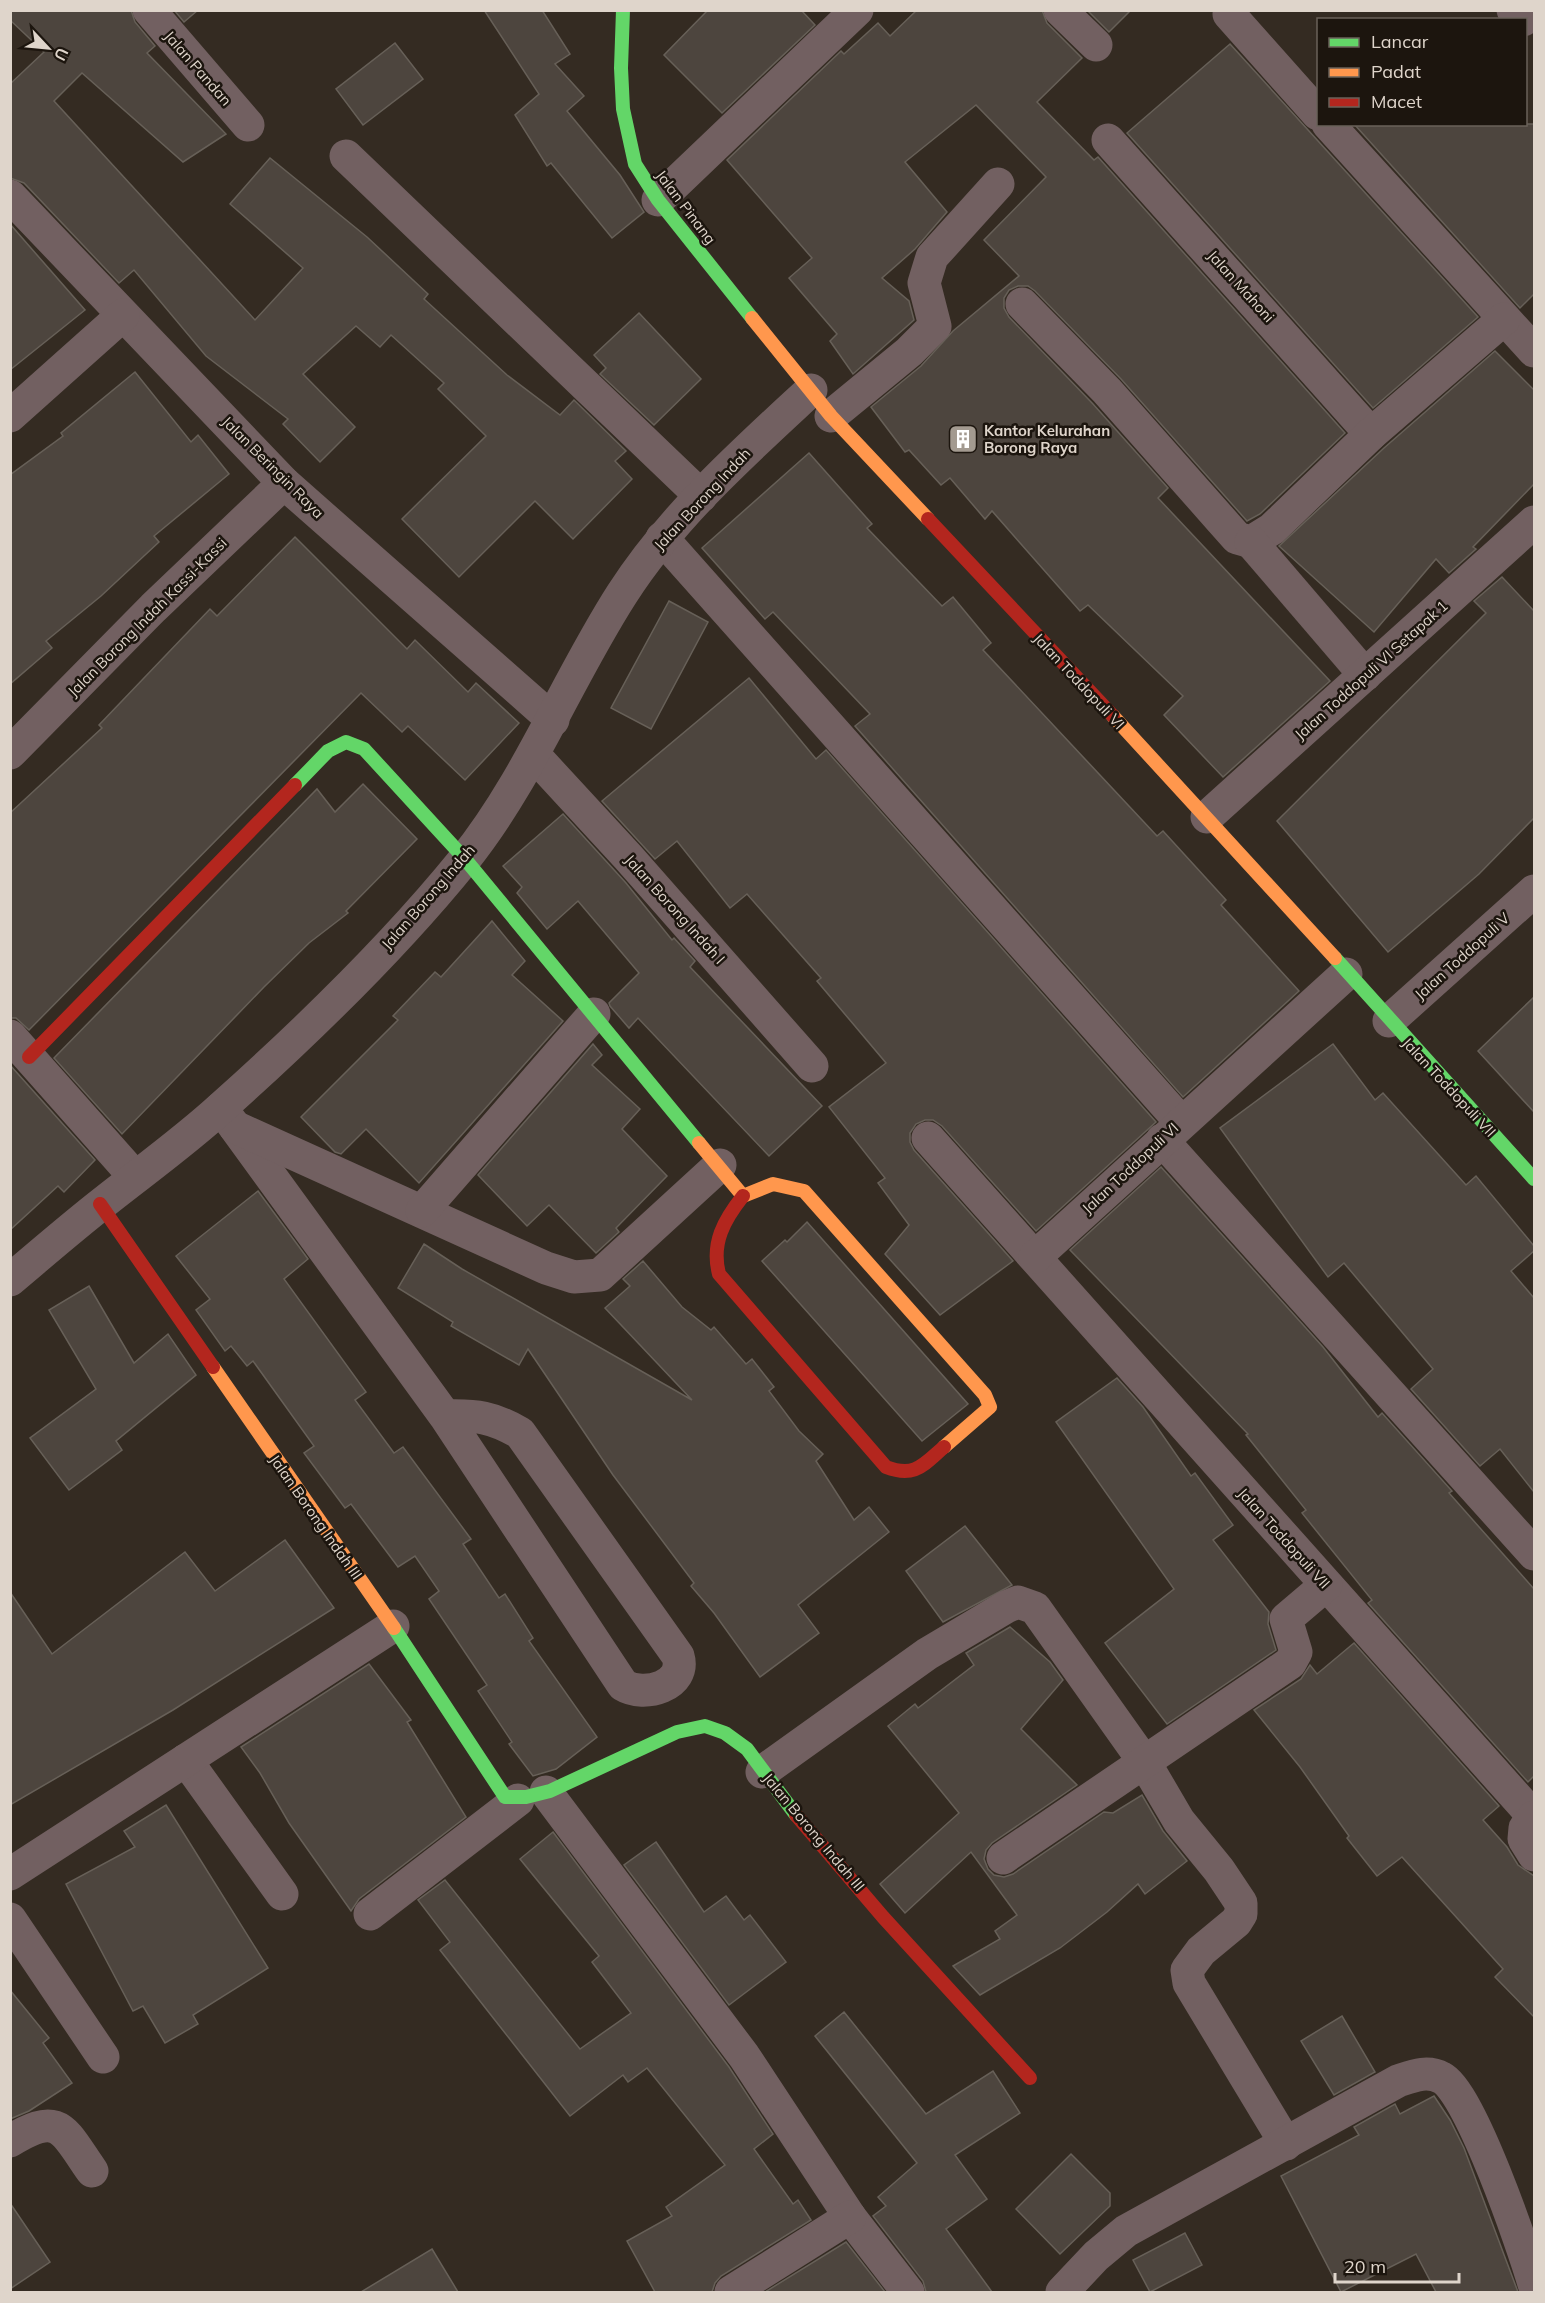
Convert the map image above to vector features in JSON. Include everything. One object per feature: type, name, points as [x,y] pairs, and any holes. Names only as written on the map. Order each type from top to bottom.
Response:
[{"type":"street","name":"Jalan Pandan","points":[[149,10],[248,125]]},
{"type":"street","name":"Jalan Pinang","points":[[623,10],[621,33],[625,131],[636,165],[658,200],[810,390]]},
{"type":"street","points":[[658,200],[857,10]]},
{"type":"street","points":[[1060,10],[1096,45]]},
{"type":"street","points":[[1229,14],[1317,113]]},
{"type":"street","points":[[1330,126],[1534,351]]},
{"type":"street","name":"Jalan Mahoni","points":[[1108,140],[1371,434]]},
{"type":"street","points":[[346,156],[701,496]]},
{"type":"street","points":[[831,416],[909,352],[935,326],[924,282],[932,257],[998,184]]},
{"type":"street","name":"Jalan Beringin Raya","points":[[10,196],[284,483],[553,720]]},
{"type":"street","points":[[1022,304],[1107,391],[1232,532],[1238,538],[1251,542],[1365,675]]},
{"type":"street","points":[[10,416],[123,315]]},
{"type":"street","points":[[1251,542],[1272,529],[1371,434],[1504,319]]},
{"type":"street","name":"Jalan Borong Indah","points":[[10,1280],[135,1177],[228,1118],[465,859],[534,755],[580,661],[623,592],[662,538],[701,496],[810,390]]},
{"type":"street","name":"Jalan Toddopuli VI","points":[[810,390],[831,416],[1207,817],[1389,1021]]},
{"type":"street","name":"Jalan Borong Indah Kassi-Kassi","points":[[10,753],[153,608],[284,483]]},
{"type":"street","name":"Jalan Toddopuli VI Setapak 1","points":[[1207,817],[1534,522]]},
{"type":"street","points":[[662,538],[1534,1554]]},
{"type":"street","points":[[135,1177],[20,1046],[328,751],[346,742],[364,749],[465,859],[720,1165],[743,1196]]},
{"type":"street","name":"Jalan Borong Indah I","points":[[534,755],[628,857],[813,1066]]},
{"type":"street","name":"Jalan Toddopuli V","points":[[1389,1021],[1534,891]]},
{"type":"street","name":"Jalan Toddopuli VI","points":[[1035,1257],[1346,974]]},
{"type":"street","points":[[422,1211],[594,1014]]},
{"type":"street","name":"Jalan Toddopuli VII","points":[[1389,1021],[1534,1179]]},
{"type":"street","points":[[228,1118],[422,1211],[546,1268],[574,1278],[600,1275],[720,1165]]},
{"type":"street","points":[[228,1118],[445,1416],[623,1685],[634,1692],[648,1691],[666,1684],[676,1676],[681,1665],[678,1656],[520,1433],[495,1419],[471,1415],[445,1416]]},
{"type":"street","points":[[928,1138],[1035,1257]]},
{"type":"street","points":[[785,1182],[804,1191],[985,1395],[990,1407],[984,1415],[916,1470],[903,1473],[886,1467],[719,1274],[715,1263],[718,1236],[724,1218],[743,1196],[762,1186],[785,1182]]},
{"type":"street","name":"Jalan Borong Indah III","points":[[100,1204],[393,1626],[505,1797],[532,1796],[664,1739],[700,1726],[724,1732],[746,1747],[798,1819],[1030,2079]]},
{"type":"street","name":"Jalan Toddopuli VII","points":[[1035,1257],[1534,1817]]},
{"type":"street","points":[[1002,1858],[1290,1663],[1296,1652],[1285,1621],[1326,1585]]},
{"type":"street","points":[[762,1772],[927,1654],[1018,1602],[1035,1608],[1145,1763],[1179,1821],[1219,1870],[1241,1903],[1241,1914],[1236,1922],[1201,1951],[1186,1970],[1190,1983],[1286,2144]]},
{"type":"street","points":[[10,1874],[393,1626]]},
{"type":"street","points":[[186,1760],[282,1894]]},
{"type":"street","points":[[370,1914],[532,1796]]},
{"type":"street","name":"Jalan Borong Indah III","points":[[532,1796],[744,2056],[850,2217],[908,2292]]},
{"type":"street","points":[[1534,1817],[1524,1828],[1524,1839],[1534,1855]]},
{"type":"street","points":[[10,1919],[103,2057]]},
{"type":"street","points":[[1062,2292],[1096,2256],[1126,2231],[1398,2081],[1424,2073],[1443,2078],[1454,2089],[1480,2137],[1534,2284]]},
{"type":"street","points":[[10,2141],[34,2127],[51,2124],[63,2130],[92,2171]]},
{"type":"street","points":[[731,2292],[850,2217]]},
{"type":"building","points":[[10,10],[131,10],[135,22],[155,46],[147,53],[226,134],[183,162],[82,73],[54,101],[255,320],[303,268],[230,204],[270,158],[367,237],[428,294],[424,299],[507,375],[560,415],[574,400],[626,451],[615,461],[632,479],[573,539],[535,501],[459,577],[402,519],[486,436],[438,389],[444,383],[391,335],[380,347],[356,326],[303,374],[355,427],[320,462],[283,424],[288,419],[206,356],[134,270],[119,283],[24,183],[10,178],[10,84],[44,52],[10,20]]},
{"type":"building","points":[[174,10],[198,10],[184,22]]},
{"type":"building","points":[[484,10],[542,10],[570,54],[555,64],[584,96],[567,111],[620,175],[644,212],[612,238],[551,163],[547,166],[515,115],[539,94]]},
{"type":"building","points":[[708,10],[801,10],[815,25],[722,113],[664,55]]},
{"type":"building","points":[[917,10],[1042,10],[1047,23],[1082,58],[1037,102],[1094,160],[1098,157],[1345,433],[1260,514],[1247,521],[1121,379],[1035,291],[1028,286],[1018,286],[1009,290],[1004,298],[1004,308],[1009,317],[1093,404],[1168,488],[1158,498],[1330,681],[1223,777],[1164,715],[1183,696],[1088,605],[1080,611],[992,511],[985,519],[950,478],[941,485],[909,450],[905,452],[871,407],[921,366],[953,331],[1019,276],[984,240],[1046,177],[976,105],[905,162],[947,212],[915,249],[882,278],[909,301],[914,320],[853,374],[830,341],[837,334],[789,278],[812,258],[727,160],[841,51],[844,54],[878,23],[890,36]]},
{"type":"building","points":[[1087,10],[1131,10],[1109,32]]},
{"type":"building","points":[[395,43],[423,79],[363,125],[336,89]]},
{"type":"building","points":[[1230,44],[1478,317],[1373,408],[1127,133]]},
{"type":"building","points":[[1527,124],[1534,124],[1534,294],[1520,308],[1356,126],[1527,126]]},
{"type":"building","points":[[10,224],[85,310],[10,370]]},
{"type":"building","points":[[639,313],[701,379],[654,425],[600,374],[606,368],[594,355]]},
{"type":"building","points":[[1495,351],[1534,390],[1534,484],[1473,547],[1476,549],[1449,573],[1436,559],[1374,632],[1279,546],[1384,448]]},
{"type":"building","points":[[135,372],[191,442],[198,435],[229,474],[154,536],[159,542],[101,596],[46,641],[52,648],[10,684],[10,475],[63,436],[61,433]]},
{"type":"building","points":[[809,453],[872,524],[867,528],[942,606],[953,597],[991,643],[983,650],[1157,836],[1163,831],[1226,900],[1221,905],[1299,991],[1183,1097],[855,726],[870,714],[773,612],[765,619],[702,548]]},
{"type":"building","points":[[295,537],[407,649],[415,640],[468,692],[476,683],[519,723],[465,780],[408,726],[402,732],[361,693],[29,1030],[16,1018],[10,1018],[10,813],[102,728],[99,725],[210,609],[217,616]]},
{"type":"building","points":[[1502,577],[1534,611],[1534,818],[1479,874],[1388,952],[1277,821],[1486,613],[1474,601]]},
{"type":"building","points":[[669,601],[708,622],[651,729],[611,708]]},
{"type":"building","points":[[749,678],[816,759],[826,750],[1156,1122],[1036,1231],[942,1126],[933,1120],[925,1120],[916,1124],[910,1133],[910,1142],[914,1150],[1013,1261],[940,1315],[885,1254],[909,1225],[878,1183],[885,1178],[829,1107],[886,1063],[817,981],[821,978],[747,894],[730,908],[677,841],[655,859],[602,801]]},
{"type":"building","points":[[363,784],[417,839],[346,911],[348,913],[309,943],[264,987],[122,1134],[54,1058],[317,789],[335,812]]},
{"type":"building","points":[[563,814],[626,883],[672,940],[674,938],[695,961],[690,967],[822,1106],[769,1156],[638,1018],[629,1028],[610,1006],[609,1003],[639,973],[578,901],[547,929],[517,893],[522,887],[503,866]]},
{"type":"building","points":[[492,921],[525,961],[512,975],[563,1021],[419,1183],[366,1129],[341,1154],[335,1152],[301,1117],[398,1020],[393,1016],[435,972],[441,977]]},
{"type":"building","points":[[1534,997],[1534,1112],[1478,1051]]},
{"type":"building","points":[[593,1044],[602,1055],[592,1065],[640,1109],[622,1129],[667,1176],[616,1228],[619,1232],[596,1253],[549,1205],[527,1226],[478,1175]]},
{"type":"building","points":[[1333,1044],[1375,1100],[1383,1093],[1466,1185],[1476,1176],[1534,1246],[1534,1251],[1511,1271],[1534,1298],[1534,1492],[1500,1449],[1480,1466],[1411,1389],[1433,1369],[1344,1263],[1328,1277],[1220,1128]]},
{"type":"building","points":[[10,1065],[95,1160],[64,1192],[58,1186],[10,1230]]},
{"type":"building","points":[[1161,1167],[1323,1347],[1378,1417],[1382,1413],[1452,1491],[1449,1493],[1534,1589],[1534,1776],[1528,1782],[1368,1603],[1372,1600],[1302,1513],[1306,1510],[1246,1435],[1248,1434],[1070,1250]]},
{"type":"building","points":[[258,1191],[308,1259],[284,1279],[366,1392],[355,1400],[394,1453],[403,1447],[471,1539],[463,1544],[499,1598],[505,1594],[533,1638],[529,1641],[597,1737],[556,1769],[533,1776],[509,1744],[512,1742],[478,1691],[487,1685],[429,1599],[439,1591],[415,1556],[398,1567],[351,1504],[345,1508],[304,1453],[314,1446],[253,1361],[247,1366],[231,1346],[225,1351],[196,1310],[210,1299],[176,1256]]},
{"type":"building","points":[[807,1222],[968,1404],[922,1441],[762,1261],[785,1240],[787,1242]]},
{"type":"building","points":[[424,1244],[462,1269],[692,1400],[605,1308],[630,1286],[623,1279],[643,1261],[682,1307],[711,1330],[714,1327],[746,1364],[752,1359],[774,1387],[769,1391],[799,1431],[823,1454],[816,1461],[854,1520],[869,1507],[889,1532],[798,1605],[819,1633],[760,1677],[714,1613],[691,1586],[694,1583],[613,1475],[528,1349],[519,1365],[451,1326],[453,1322],[398,1288]]},
{"type":"building","points":[[89,1286],[134,1363],[168,1334],[196,1375],[116,1441],[122,1450],[69,1490],[30,1438],[96,1389],[49,1310]]},
{"type":"building","points":[[1117,1378],[1143,1407],[1191,1476],[1195,1473],[1233,1525],[1213,1540],[1269,1612],[1268,1624],[1276,1650],[1167,1724],[1105,1643],[1174,1589],[1056,1422]]},
{"type":"building","points":[[965,1526],[1012,1585],[943,1622],[906,1571]]},
{"type":"building","points":[[285,1540],[334,1608],[173,1710],[10,1805],[10,1592],[52,1654],[185,1552],[215,1591]]},
{"type":"building","points":[[1010,1627],[1050,1662],[1063,1680],[1021,1729],[1077,1785],[992,1843],[986,1850],[984,1859],[988,1869],[994,1875],[1004,1877],[1013,1874],[1104,1812],[1113,1813],[1142,1795],[1163,1831],[1187,1861],[1145,1894],[1138,1884],[1107,1912],[1060,1948],[980,1995],[953,1966],[1000,1939],[995,1931],[1017,1915],[971,1852],[905,1913],[880,1884],[959,1813],[888,1726],[915,1704],[918,1708],[974,1665],[966,1653]]},
{"type":"building","points":[[1354,1643],[1499,1806],[1483,1820],[1507,1847],[1518,1865],[1534,1876],[1534,2017],[1495,1977],[1503,1969],[1402,1857],[1377,1876],[1347,1838],[1349,1836],[1300,1767],[1254,1710],[1301,1679],[1310,1665],[1317,1674]]},
{"type":"building","points":[[369,1664],[411,1720],[407,1722],[466,1817],[359,1899],[351,1911],[289,1823],[260,1773],[241,1747]]},
{"type":"building","points":[[166,1805],[268,1968],[193,2015],[198,2024],[165,2043],[143,2006],[133,2011],[66,1884],[135,1847],[124,1831]]},
{"type":"building","points":[[553,1832],[729,2067],[773,2134],[754,2149],[793,2204],[798,2200],[811,2220],[721,2276],[712,2292],[655,2292],[627,2241],[672,2216],[666,2207],[725,2165],[647,2068],[628,2082],[623,2075],[570,2116],[440,1950],[450,1942],[418,1900],[445,1880],[580,2049],[631,2013],[592,1962],[599,1956],[520,1859]]},
{"type":"building","points":[[656,1842],[704,1912],[726,1896],[744,1920],[750,1915],[786,1962],[729,2005],[624,1865]]},
{"type":"building","points":[[10,1990],[49,2038],[43,2043],[72,2083],[29,2111],[10,2119]]},
{"type":"building","points":[[844,2012],[926,2114],[993,2071],[1020,2113],[955,2155],[987,2199],[946,2229],[992,2292],[926,2292],[923,2281],[873,2216],[886,2206],[878,2197],[917,2163],[815,2036]]},
{"type":"building","points":[[1342,2016],[1375,2072],[1334,2095],[1301,2041]]},
{"type":"building","points":[[1434,2096],[1450,2120],[1464,2148],[1518,2292],[1436,2292],[1416,2254],[1341,2292],[1281,2176],[1359,2135],[1354,2127],[1395,2104],[1400,2114]]},
{"type":"building","points":[[1071,2154],[1110,2193],[1110,2206],[1060,2254],[1016,2209]]},
{"type":"building","points":[[10,2203],[50,2262],[10,2289]]},
{"type":"building","points":[[1185,2233],[1202,2265],[1150,2292],[1133,2260]]},
{"type":"building","points":[[846,2242],[885,2292],[765,2292]]},
{"type":"building","points":[[432,2249],[458,2292],[361,2292]]},
{"type":"traffic: fast","points":[[623,10],[621,68],[623,109],[635,164],[658,200],[752,318]]},
{"type":"traffic: fast","points":[[295,785],[328,751],[346,742],[364,749],[465,859],[699,1143]]},
{"type":"traffic: fast","points":[[1335,958],[1534,1179]]},
{"type":"traffic: fast","points":[[394,1628],[505,1797],[526,1797],[550,1791],[677,1732],[705,1726],[725,1733],[747,1749],[796,1815]]},
{"type":"traffic: slow","points":[[752,318],[831,416],[928,519]]},
{"type":"traffic: slow","points":[[1113,716],[1335,958]]},
{"type":"traffic: slow","points":[[699,1143],[743,1196],[773,1184],[804,1191],[985,1395],[990,1407],[944,1447]]},
{"type":"traffic: slow","points":[[213,1367],[394,1628]]},
{"type":"traffic: jam","points":[[928,519],[1113,716]]},
{"type":"traffic: jam","points":[[29,1057],[295,785]]},
{"type":"traffic: jam","points":[[743,1196],[721,1232],[717,1252],[719,1274],[886,1467],[904,1471],[918,1468],[944,1447]]},
{"type":"traffic: jam","points":[[100,1204],[213,1367]]},
{"type":"traffic: jam","points":[[796,1815],[883,1917],[1030,2078]]},
{"type":"place","name":"Kantor Kelurahan Borong Raya","points":[[963,439]]}]
